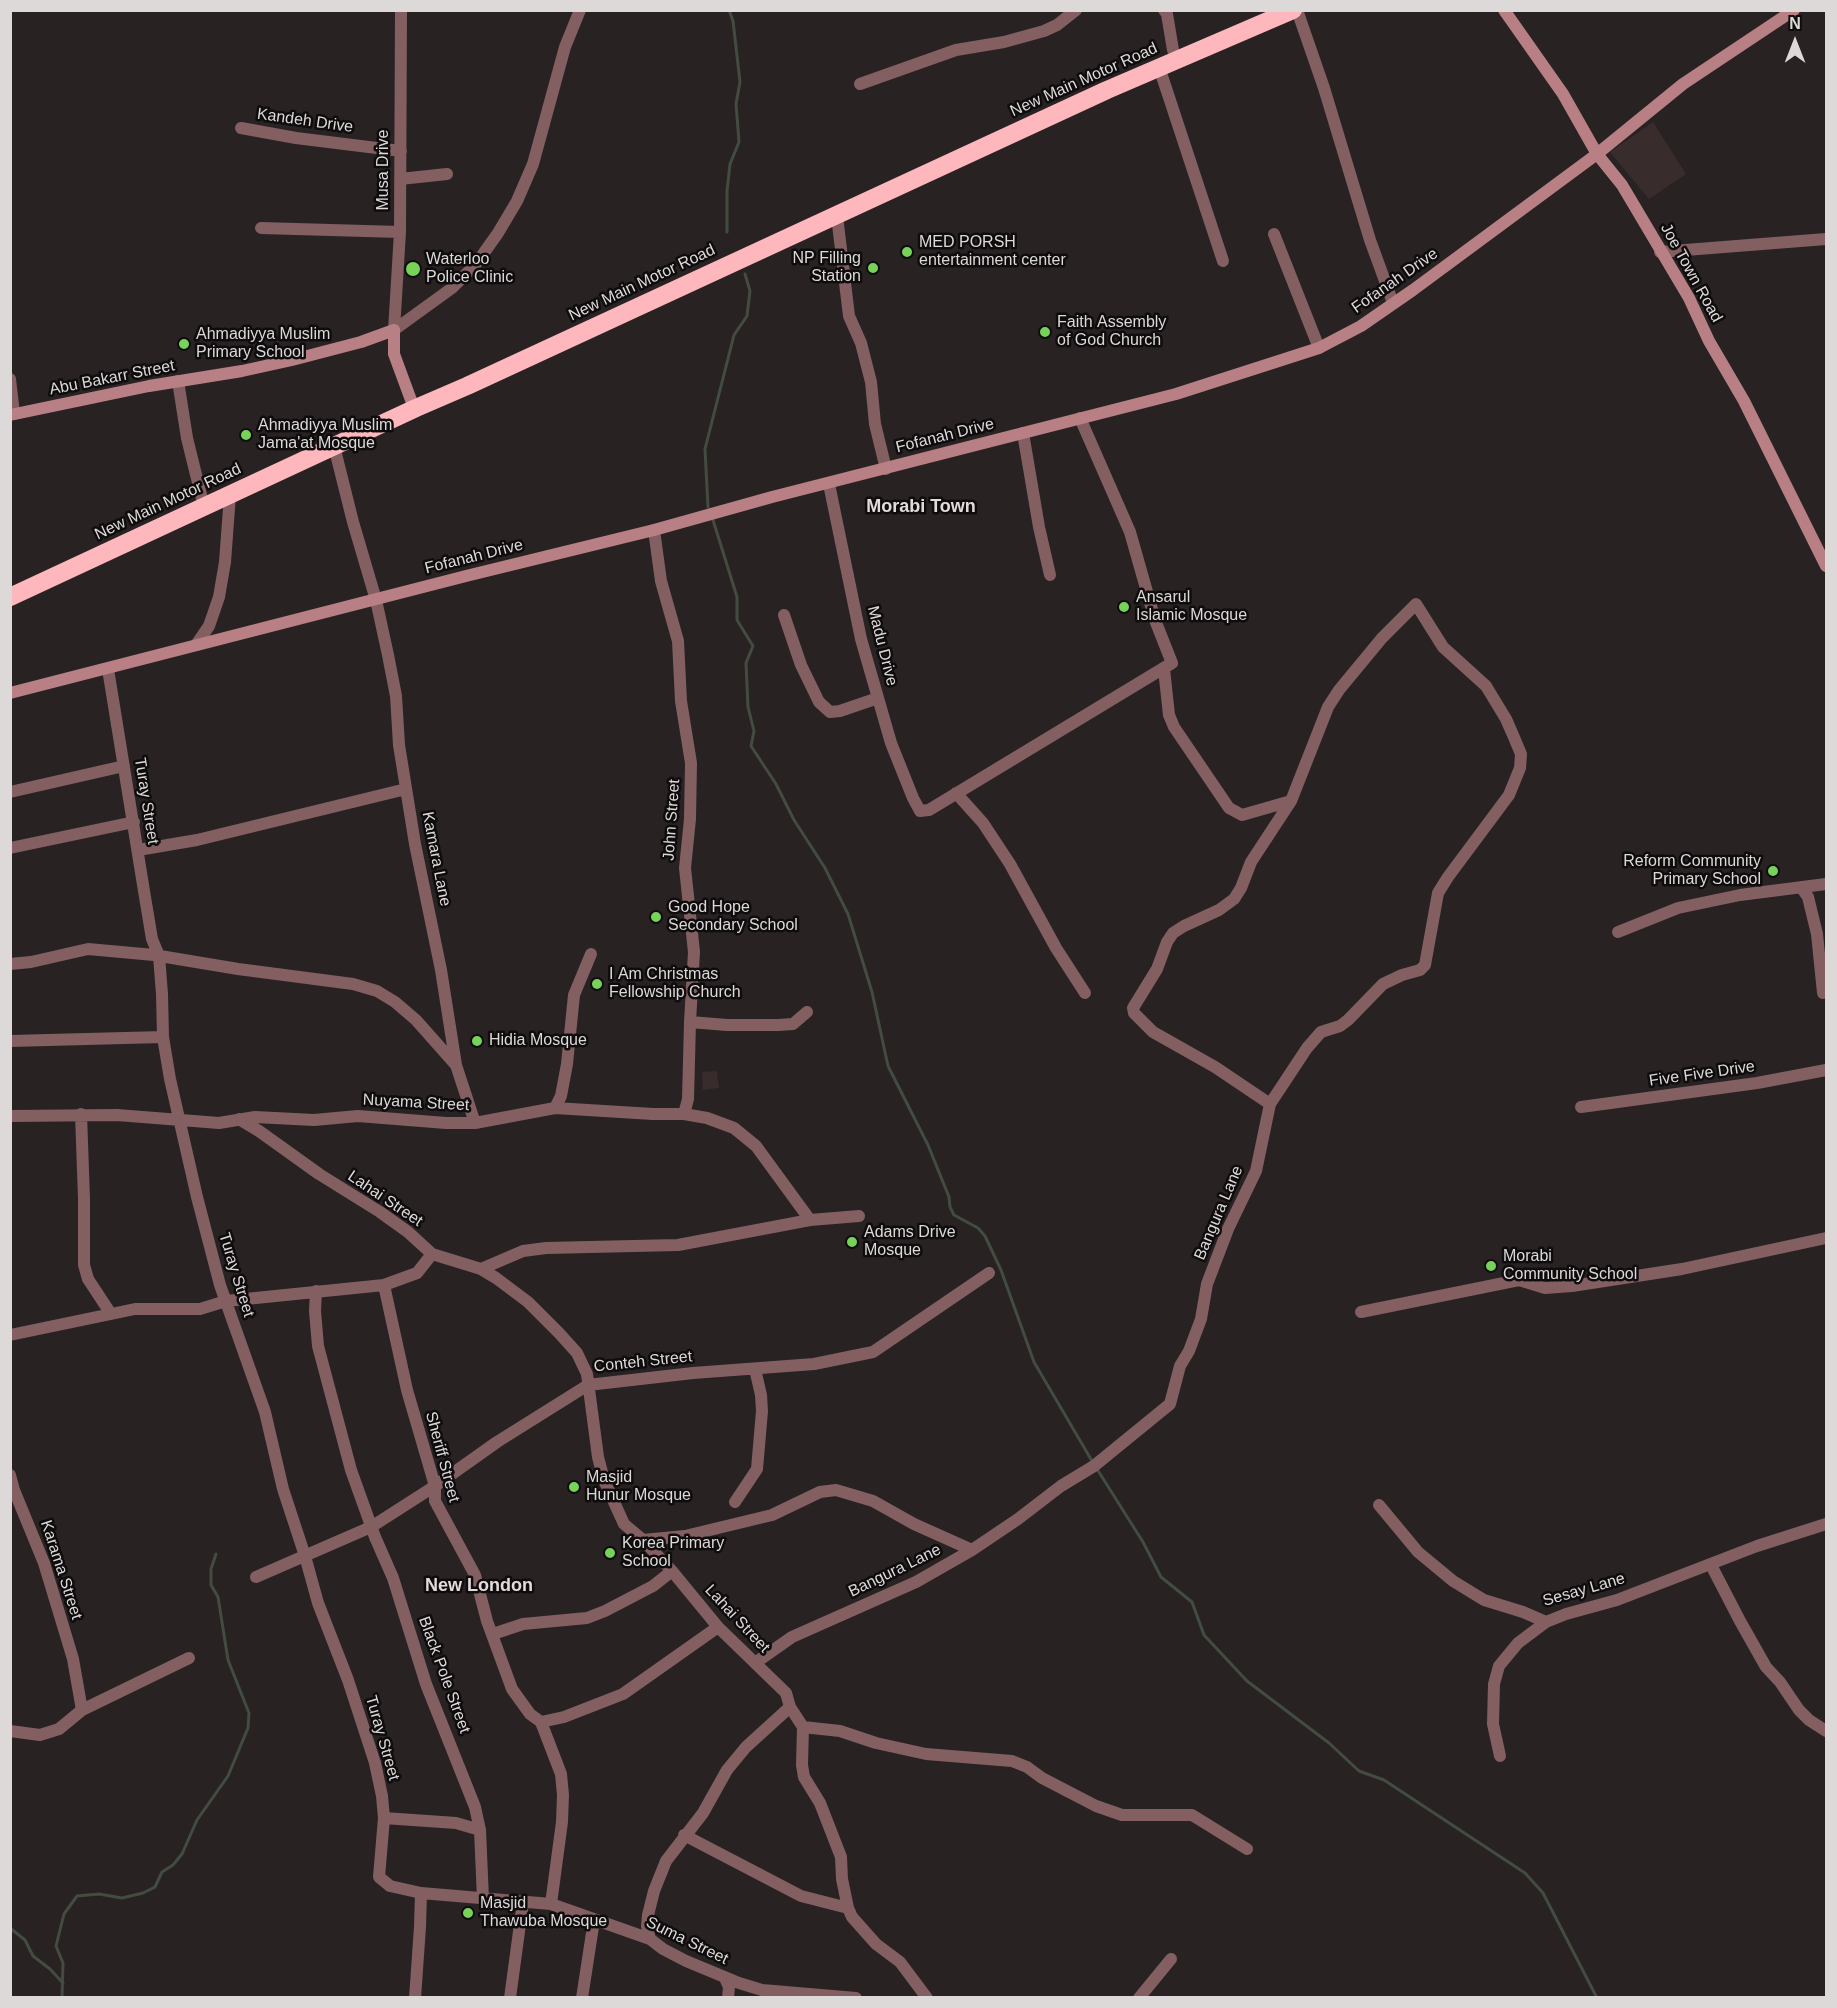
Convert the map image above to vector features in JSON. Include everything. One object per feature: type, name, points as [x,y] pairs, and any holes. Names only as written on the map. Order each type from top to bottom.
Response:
[{"type":"highway","name":"New Main Motor Road","points":[[10,587],[1173,50],[1268,10]]},
{"type":"highway","name":"New Main Motor Road","points":[[10,597],[1159,67],[1295,10]]},
{"type":"street","name":"Musa Drive","points":[[394,330],[400,232],[401,10]]},
{"type":"street","points":[[411,400],[394,354],[394,330],[452,288],[476,264],[508,217],[533,164],[565,47],[580,10]]},
{"type":"street","points":[[860,84],[956,50],[1004,42],[1044,31],[1057,25],[1076,10]]},
{"type":"street","points":[[1164,10],[1167,14],[1173,50]]},
{"type":"street","points":[[1295,10],[1324,88],[1370,240],[1393,303]]},
{"type":"street","name":"Joe Town Road","points":[[1504,10],[1563,94],[1597,154],[1622,185],[1689,298],[1709,341],[1744,401],[1827,566]]},
{"type":"street","name":"Fofanah Drive","points":[[10,693],[654,530],[772,497],[1221,381],[1319,348],[1361,326],[1597,154],[1683,84],[1794,10]]},
{"type":"street","points":[[1159,67],[1223,261]]},
{"type":"street","name":"Kandeh Drive","points":[[241,128],[296,138],[401,151]]},
{"type":"street","points":[[400,179],[447,174]]},
{"type":"street","points":[[837,216],[849,316],[861,343],[871,382],[875,424],[886,469]]},
{"type":"street","points":[[261,228],[400,232]]},
{"type":"street","points":[[1274,234],[1319,348]]},
{"type":"street","points":[[1660,252],[1827,239]]},
{"type":"street","name":"Abu Bakarr Street","points":[[12,415],[325,352],[394,330]]},
{"type":"street","points":[[10,379],[12,415]]},
{"type":"street","points":[[178,381],[187,438],[202,499]]},
{"type":"street","points":[[1080,418],[1130,532],[1155,620],[1172,663],[956,793],[989,831],[1010,864],[1056,948],[1085,993]]},
{"type":"street","points":[[1023,433],[1039,527],[1050,575]]},
{"type":"street","name":"Kamara Lane","points":[[334,446],[376,600],[395,688],[399,745],[415,844],[441,970],[456,1065],[475,1123]]},
{"type":"street","name":"Madu Drive","points":[[829,484],[861,639],[891,743],[913,798],[921,811],[929,810],[956,793]]},
{"type":"street","points":[[196,645],[210,626],[219,597],[225,562],[230,495]]},
{"type":"street","name":"John Street","points":[[654,530],[661,580],[678,640],[681,701],[691,763],[690,819],[685,868],[687,904],[693,942],[688,1099],[684,1114]]},
{"type":"street","name":"Bangura Lane","points":[[755,1663],[792,1637],[916,1582],[972,1550],[1018,1519],[1060,1486],[1094,1466],[1170,1404],[1180,1366],[1190,1351],[1201,1319],[1208,1284],[1228,1229],[1256,1171],[1270,1104],[1307,1048],[1321,1032],[1340,1026],[1348,1020],[1383,984],[1420,970],[1425,965],[1438,893],[1509,795],[1520,768],[1521,753],[1506,719],[1486,686],[1443,647],[1416,604],[1382,638],[1339,690],[1328,707],[1291,801]]},
{"type":"street","points":[[784,615],[801,665],[819,702],[830,712],[840,711],[878,698]]},
{"type":"street","name":"Turay Street","points":[[108,669],[153,939],[159,956],[163,1037],[180,1121],[205,1228],[226,1301],[265,1412],[286,1500],[318,1603],[348,1680],[375,1763],[384,1818],[379,1877]]},
{"type":"street","points":[[1164,669],[1169,715],[1174,727],[1229,808],[1242,815],[1291,801]]},
{"type":"street","points":[[10,792],[124,766]]},
{"type":"street","points":[[138,850],[197,840],[406,789]]},
{"type":"street","points":[[1270,1104],[1215,1067],[1153,1032],[1134,1013],[1133,1008],[1157,969],[1167,942],[1173,933],[1219,910],[1234,898],[1248,875],[1255,855],[1291,801]]},
{"type":"street","points":[[10,848],[134,822]]},
{"type":"street","points":[[1618,932],[1678,908],[1740,896],[1827,884]]},
{"type":"street","points":[[1801,887],[1808,897],[1817,934],[1823,993]]},
{"type":"street","points":[[10,964],[88,949],[159,956],[353,984],[377,991],[395,1002],[416,1020],[456,1065]]},
{"type":"street","points":[[555,1108],[561,1096],[567,1064],[574,995],[591,954]]},
{"type":"street","points":[[690,1022],[727,1025],[793,1024],[807,1012]]},
{"type":"street","points":[[10,1041],[163,1037]]},
{"type":"street","name":"Five Five Drive","points":[[1581,1107],[1757,1083],[1827,1070]]},
{"type":"street","name":"Nuyama Street","points":[[10,1116],[81,1114],[219,1123],[255,1117],[314,1120],[358,1116],[475,1123],[555,1108],[684,1114],[707,1118],[734,1128],[756,1146],[810,1220]]},
{"type":"street","points":[[81,1114],[85,1272],[111,1314]]},
{"type":"street","name":"Lahai Street","points":[[239,1119],[399,1225],[432,1254],[481,1269],[496,1278],[528,1302],[559,1333],[577,1353],[587,1374],[598,1457],[604,1480],[624,1524],[643,1540],[718,1627],[786,1693],[790,1707]]},
{"type":"street","points":[[481,1269],[523,1251],[546,1248],[678,1245],[810,1220],[859,1216]]},
{"type":"street","points":[[1361,1312],[1520,1280],[1545,1288],[1572,1287],[1682,1269],[1827,1238]]},
{"type":"street","points":[[10,1335],[135,1309],[200,1309],[226,1301],[384,1284],[417,1273],[432,1254]]},
{"type":"street","name":"Conteh Street","points":[[256,1577],[371,1527],[588,1384],[814,1364],[873,1352],[989,1273]]},
{"type":"street","name":"Sheriff Street","points":[[384,1284],[407,1390],[435,1486],[435,1501],[475,1575],[487,1621],[512,1689],[530,1714],[542,1722]]},
{"type":"street","name":"Black Pole Street","points":[[316,1291],[318,1346],[351,1470],[371,1527],[393,1578],[419,1664],[475,1807],[480,1830],[483,1899]]},
{"type":"street","points":[[735,1502],[757,1468],[762,1411],[755,1369]]},
{"type":"street","name":"Karama Street","points":[[10,1475],[44,1563],[73,1659],[82,1710]]},
{"type":"street","points":[[643,1540],[685,1536],[772,1515],[820,1492],[836,1490],[873,1501],[914,1524],[972,1550]]},
{"type":"street","name":"Sesay Lane","points":[[1379,1505],[1418,1552],[1453,1581],[1484,1600],[1523,1612],[1545,1622],[1617,1600],[1757,1546],[1827,1524]]},
{"type":"street","points":[[1712,1565],[1766,1667],[1780,1682],[1798,1710],[1827,1731]]},
{"type":"street","points":[[492,1634],[523,1624],[586,1618],[605,1611],[652,1586],[672,1572]]},
{"type":"street","points":[[1500,1756],[1493,1724],[1494,1684],[1499,1666],[1518,1642],[1545,1622]]},
{"type":"street","points":[[551,1904],[562,1822],[563,1795],[561,1774],[542,1722],[623,1694],[718,1627]]},
{"type":"street","points":[[10,1731],[40,1735],[59,1729],[82,1710],[189,1658]]},
{"type":"street","points":[[650,1939],[647,1926],[654,1891],[666,1861],[703,1813],[727,1770],[746,1747],[790,1707],[803,1726],[804,1777],[820,1803],[841,1857],[842,1878],[852,1917],[876,1944],[900,1962],[927,1998]]},
{"type":"street","points":[[803,1726],[840,1731],[876,1743],[926,1754],[1012,1761],[1096,1806],[1122,1815],[1192,1815],[1247,1849]]},
{"type":"street","points":[[384,1818],[456,1823],[480,1830]]},
{"type":"street","points":[[684,1835],[801,1896],[848,1908]]},
{"type":"street","name":"Suma Street","points":[[379,1877],[390,1886],[421,1893],[551,1904],[650,1939],[663,1949],[725,1978],[762,1990],[823,1996],[843,1995],[856,1998]]},
{"type":"street","points":[[415,1998],[421,1893]]},
{"type":"street","points":[[510,1998],[523,1902]]},
{"type":"street","points":[[582,1998],[594,1920]]},
{"type":"street","points":[[1139,1998],[1171,1959]]},
{"type":"street","points":[[725,1978],[729,1987],[728,1998]]},
{"type":"shaded area","points":[[1653,122],[1686,174],[1649,199],[1610,152]]},
{"type":"shaded area","points":[[717,1071],[719,1088],[703,1090],[702,1072]]},
{"type":"waterway","points":[[727,232],[727,191],[730,164],[739,142],[736,104],[740,82],[733,21],[729,10]]},
{"type":"waterway","points":[[708,507],[705,449],[734,335],[747,316],[750,291],[745,274]]},
{"type":"waterway","points":[[713,520],[737,597],[737,620],[753,646],[746,663],[748,707],[754,731],[751,746],[825,868],[848,914],[872,992],[888,1066],[928,1145],[949,1197],[950,1207],[954,1215],[978,1228],[985,1236],[1001,1270],[1034,1362],[1092,1461]]},
{"type":"waterway","points":[[1097,1469],[1143,1542],[1161,1577],[1192,1602],[1204,1635],[1247,1681],[1329,1743],[1359,1771],[1384,1780],[1525,1873],[1543,1893],[1597,1998]]},
{"type":"waterway","points":[[62,1998],[63,1963],[56,1946],[64,1914],[77,1896],[99,1894],[122,1898],[143,1893],[155,1887],[162,1872],[173,1865],[182,1854],[197,1820],[228,1776],[248,1728],[249,1713],[228,1660],[218,1597],[211,1585],[211,1569],[216,1554]]},
{"type":"waterway","points":[[10,1928],[25,1940],[33,1956],[63,1983]]},
{"type":"place","name":"MED PORSH entertainment center","points":[[907,252]]},
{"type":"place","name":"NP Filling Station","points":[[873,268]]},
{"type":"place","name":"Waterloo Police Clinic","points":[[413,269]]},
{"type":"place","name":"Faith Assembly of God Church","points":[[1045,332]]},
{"type":"place","name":"Ahmadiyya Muslim Primary School","points":[[184,344]]},
{"type":"place","name":"Ahmadiyya Muslim Jama'at Mosque","points":[[246,435]]},
{"type":"place","name":"Ansarul Islamic Mosque","points":[[1124,607]]},
{"type":"place","name":"Reform Community Primary School","points":[[1773,871]]},
{"type":"place","name":"Good Hope Secondary School","points":[[656,917]]},
{"type":"place","name":"I Am Christmas Fellowship Church","points":[[597,984]]},
{"type":"place","name":"Hidia Mosque","points":[[477,1041]]},
{"type":"place","name":"Adams Drive Mosque","points":[[852,1242]]},
{"type":"place","name":"Morabi Community School","points":[[1491,1266]]},
{"type":"place","name":"Masjid Hunur Mosque","points":[[574,1487]]},
{"type":"place","name":"Korea Primary School","points":[[610,1553]]},
{"type":"place","name":"Masjid Thawuba Mosque","points":[[468,1913]]},
{"type":"district","name":"Morabi Town","points":[[921,507]]},
{"type":"district","name":"New London","points":[[479,1586]]}]
